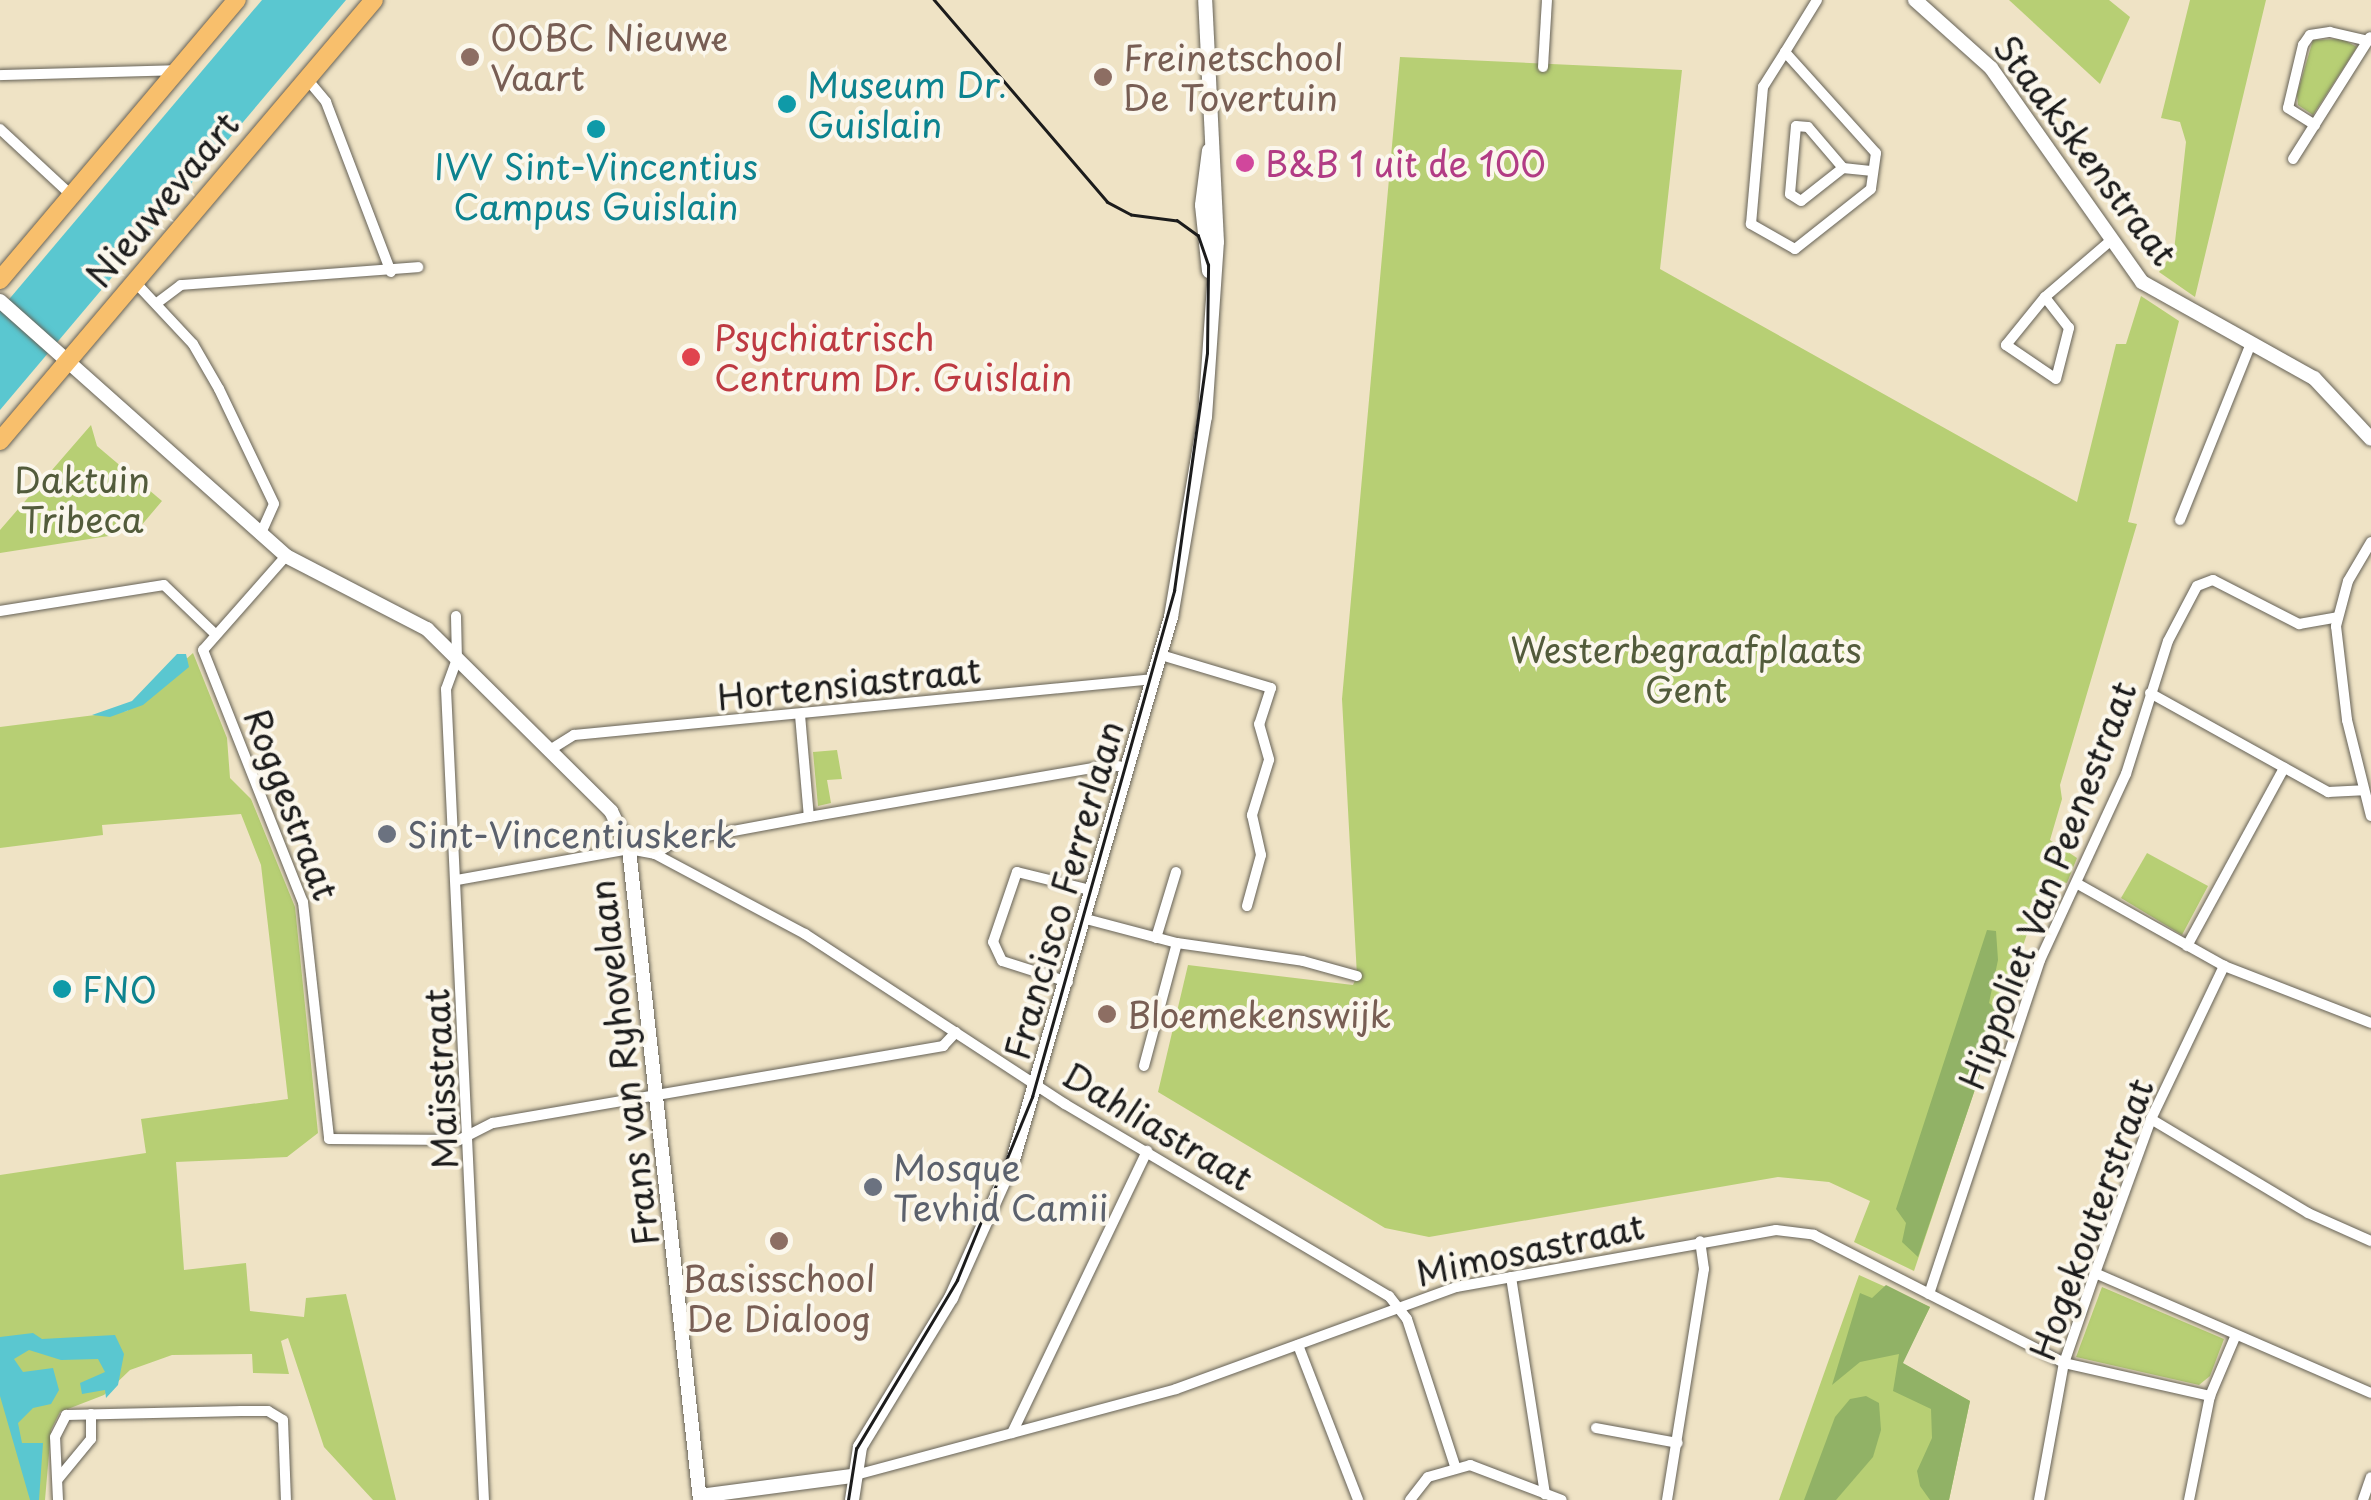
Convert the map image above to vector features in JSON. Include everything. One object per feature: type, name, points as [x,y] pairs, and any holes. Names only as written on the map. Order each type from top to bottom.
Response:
[{"type":"main road","points":[[0,280],[237,0]]},
{"type":"main road","name":"Nieuwevaart","points":[[0,440],[62,355],[135,282],[374,0]]},
{"type":"street","name":"Francisco Ferrerlaan","points":[[852,1476],[866,1434],[930,1336],[983,1233],[1038,1086],[1161,655],[1198,464],[1217,242],[1206,0]]},
{"type":"street","points":[[1542,67],[1547,0]]},
{"type":"street","points":[[1785,52],[1876,152],[1871,188],[1795,249],[1751,224],[1763,87],[1785,52],[1818,0]]},
{"type":"street","name":"Staakskenstraat","points":[[1915,0],[1991,68],[2135,275],[2162,297],[2314,378],[2371,439]]},
{"type":"street","points":[[2293,159],[2358,63],[2370,38],[2330,32],[2310,35],[2302,45],[2288,108],[2315,125]]},
{"type":"street","points":[[2358,63],[2371,72]]},
{"type":"street","points":[[0,75],[178,70]]},
{"type":"street","points":[[307,78],[326,102],[390,272]]},
{"type":"street","points":[[1843,168],[1808,127],[1796,126],[1790,194],[1801,201],[1843,168],[1874,171]]},
{"type":"street","points":[[0,130],[72,196]]},
{"type":"street","points":[[2045,297],[2069,328],[2056,379],[2006,345],[2045,297],[2110,241]]},
{"type":"street","points":[[158,304],[181,285],[418,267]]},
{"type":"street","points":[[135,282],[193,344],[274,504],[260,536]]},
{"type":"street","name":"Frans van Ryhovelaan","points":[[1,302],[286,556],[427,629],[601,796],[629,849],[659,1094],[700,1498]]},
{"type":"street","points":[[2180,520],[2250,344]]},
{"type":"street","points":[[2371,542],[2337,617],[2347,720],[2371,816]]},
{"type":"street","points":[[0,611],[164,585],[214,633],[286,556]]},
{"type":"street","name":"Hippoliet Van Peenestraat","points":[[1929,1294],[2040,960],[2067,893],[2078,884],[2126,774],[2150,693],[2197,586],[2214,580],[2299,624],[2337,617]]},
{"type":"street","name":"Maïsstraat","points":[[456,616],[457,659],[446,689],[472,1131],[484,1500]]},
{"type":"street","name":"Roggestraat","points":[[214,633],[203,650],[295,877],[309,928],[326,1135],[340,1143],[459,1140],[472,1131]]},
{"type":"street","points":[[1161,655],[1271,688],[1259,724],[1269,760],[1252,816],[1261,855],[1247,906]]},
{"type":"street","name":"Hortensiastraat","points":[[553,748],[574,735],[1154,679]]},
{"type":"street","points":[[2150,693],[2328,792],[2363,790]]},
{"type":"street","points":[[800,715],[809,818]]},
{"type":"street","points":[[655,854],[674,842],[1112,765],[1129,768]]},
{"type":"street","points":[[2187,946],[2284,768]]},
{"type":"street","points":[[457,880],[629,849]]},
{"type":"street","name":"Dahliastraat","points":[[629,849],[655,854],[805,934],[1038,1086],[1398,1306]]},
{"type":"street","points":[[1068,982],[995,952],[1007,894],[1012,878],[1024,870],[1094,891]]},
{"type":"street","points":[[1156,938],[1176,872]]},
{"type":"street","points":[[2078,884],[2224,966],[2371,1023]]},
{"type":"street","points":[[1086,918],[1177,943],[1304,961],[1358,976]]},
{"type":"street","points":[[1144,1066],[1177,943]]},
{"type":"street","name":"Hogekouterstraat","points":[[2038,1500],[2064,1363],[2095,1273],[2151,1120],[2224,966]]},
{"type":"street","points":[[472,1131],[659,1094],[944,1046],[956,1032]]},
{"type":"street","points":[[2151,1120],[2308,1213],[2371,1241]]},
{"type":"street","points":[[1012,1433],[1147,1151]]},
{"type":"street","name":"Mimosastraat","points":[[852,1476],[1176,1389],[1398,1306],[1511,1277],[1700,1242],[1800,1231],[2064,1363],[2210,1396]]},
{"type":"street","points":[[1667,1500],[1704,1269],[1700,1242]]},
{"type":"street","points":[[2095,1273],[2371,1393]]},
{"type":"street","points":[[1511,1277],[1545,1494]]},
{"type":"street","points":[[1398,1306],[1456,1466]]},
{"type":"street","points":[[2188,1500],[2210,1396],[2236,1337]]},
{"type":"street","points":[[1298,1345],[1358,1500]]},
{"type":"street","points":[[58,1478],[92,1440],[91,1414]]},
{"type":"street","points":[[58,1500],[58,1424],[66,1415],[277,1414],[286,1426],[286,1500]]},
{"type":"street","points":[[1596,1428],[1678,1442]]},
{"type":"street","points":[[1410,1500],[1428,1477],[1470,1465],[1562,1500]]},
{"type":"street","points":[[700,1498],[852,1476],[852,1500]]},
{"type":"street","points":[[2364,1500],[2371,1477]]},
{"type":"green space","points":[[2009,0],[2109,0],[2130,17],[2100,84]]},
{"type":"green space","points":[[2190,0],[2266,0],[2195,297],[2159,272],[2174,251],[2186,142],[2180,122],[2161,118]]},
{"type":"green space","points":[[2342,39],[2357,47],[2313,115],[2298,105],[2297,94],[2313,40]]},
{"type":"green space","name":"Westerbegraafplaats Gent","points":[[1400,57],[1682,70],[1660,269],[2077,502],[2116,344],[2126,344],[2141,296],[2179,321],[2128,522],[2137,524],[2060,785],[2062,799],[2050,840],[2077,858],[2067,883],[2055,880],[2037,904],[1914,1271],[1854,1242],[1870,1201],[1829,1182],[1778,1177],[1429,1237],[1385,1228],[1158,1092],[1188,965],[1353,985],[1357,976],[1342,699]]},
{"type":"green space","name":"Daktuin Tribeca","points":[[91,425],[97,446],[162,501],[140,527],[115,535],[0,553],[0,530]]},
{"type":"green space","points":[[193,653],[227,738],[230,778],[251,799],[295,907],[318,1133],[287,1157],[176,1162],[184,1270],[246,1263],[250,1311],[304,1317],[306,1298],[346,1294],[396,1500],[373,1500],[324,1447],[288,1338],[281,1341],[289,1374],[253,1373],[252,1354],[172,1355],[130,1370],[104,1395],[60,1412],[51,1430],[45,1500],[0,1500],[0,1175],[146,1153],[141,1119],[288,1099],[261,865],[241,814],[102,825],[103,835],[0,848],[0,727],[127,711]]},
{"type":"green space","points":[[837,750],[842,779],[827,780],[831,803],[818,806],[813,752]]},
{"type":"green space","points":[[2147,853],[2208,886],[2182,935],[2121,898]]},
{"type":"green space","points":[[1987,930],[1996,931],[1998,960],[1989,1003],[2001,1013],[1918,1257],[1902,1242],[1906,1223],[1896,1209]]},
{"type":"green space","points":[[1859,1275],[1930,1307],[1902,1363],[1970,1401],[1949,1500],[1779,1500]]},
{"type":"green space","points":[[1886,1285],[1930,1307],[1903,1363],[1970,1401],[1949,1500],[1930,1500],[1920,1486],[1917,1471],[1932,1438],[1931,1409],[1893,1391],[1899,1354],[1860,1362],[1832,1385],[1860,1293],[1872,1298]]},
{"type":"green space","points":[[2102,1287],[2224,1339],[2210,1376],[2199,1385],[2076,1357]]},
{"type":"green space","points":[[1866,1396],[1879,1403],[1881,1430],[1873,1457],[1836,1500],[1804,1500],[1835,1417],[1850,1399]]},
{"type":"water","points":[[262,0],[346,0],[0,410],[0,310]]},
{"type":"water","points":[[177,654],[186,654],[189,667],[143,705],[110,717],[92,715],[132,701]]},
{"type":"water","points":[[33,1333],[42,1339],[115,1335],[124,1354],[118,1385],[106,1398],[105,1390],[82,1394],[80,1383],[105,1372],[98,1359],[61,1360],[29,1350],[14,1359],[23,1372],[53,1368],[59,1390],[51,1404],[33,1408],[18,1423],[22,1443],[43,1443],[39,1500],[30,1500],[0,1396],[0,1337]]},
{"type":"tram line","points":[[848,1500],[856,1449],[957,1280],[1032,1097],[1174,591],[1207,353],[1208,265],[1198,236],[1177,221],[1131,215],[1107,202],[934,0]]},
{"type":"place","name":"OOBC Nieuwe Vaart","points":[[470,57]]},
{"type":"place","name":"Freinetschool De Tovertuin","points":[[1103,77]]},
{"type":"place","name":"Museum Dr. Guislain","points":[[787,104]]},
{"type":"place","name":"IVV Sint-Vincentius Campus Guislain","points":[[596,129]]},
{"type":"place","name":"B&B 1 uit de 100","points":[[1245,163]]},
{"type":"place","name":"Psychiatrisch Centrum Dr. Guislain","points":[[691,357]]},
{"type":"place","name":"Sint-Vincentiuskerk","points":[[387,834]]},
{"type":"place","name":"FNO","points":[[62,989]]},
{"type":"place","name":"Bloemekenswijk","points":[[1107,1014]]},
{"type":"place","name":"Mosque Tevhid Camii","points":[[873,1187]]},
{"type":"place","name":"Basisschool De Dialoog","points":[[779,1241]]}]
